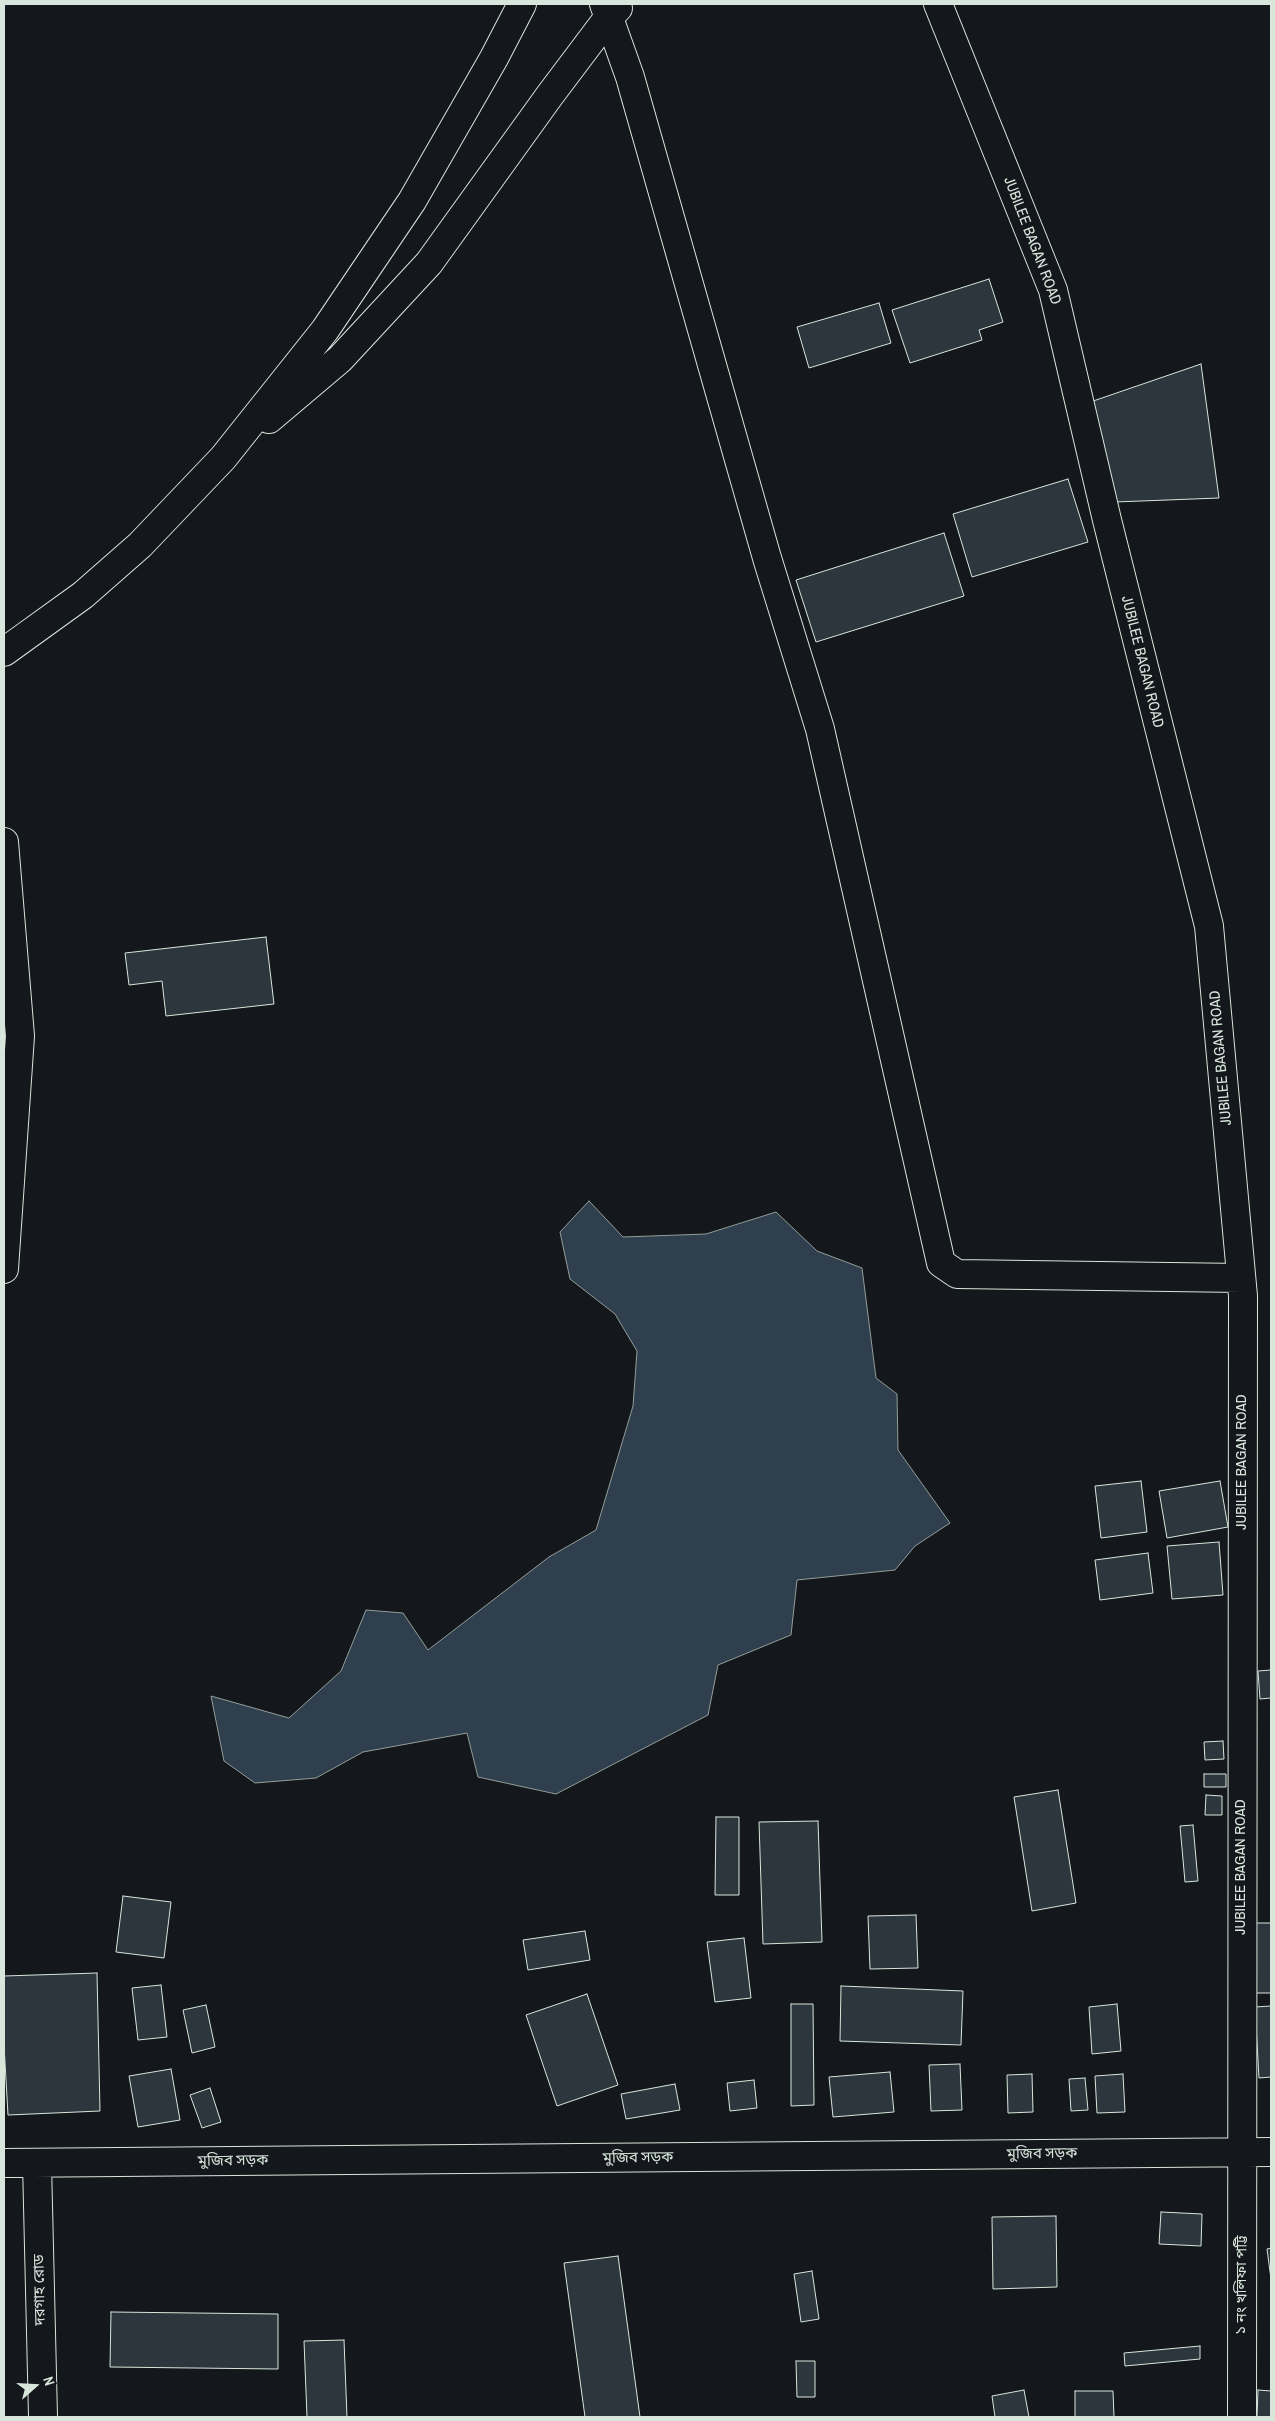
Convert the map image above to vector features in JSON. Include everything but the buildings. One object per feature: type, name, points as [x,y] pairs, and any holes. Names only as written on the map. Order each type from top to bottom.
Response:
[{"type":"street","points":[[4,652],[98,583],[140,545],[223,458],[325,330],[412,201],[494,58],[522,4]]},
{"type":"street","name":"JUBILEE BAGAN ROAD","points":[[938,4],[1053,290],[1107,520],[1209,926],[1241,1278],[1242,2152]]},
{"type":"street","points":[[223,458],[340,359],[429,264],[612,8]]},
{"type":"street","points":[[612,8],[632,87],[765,548],[820,729],[942,1263],[957,1274],[1241,1278]]},
{"type":"street","points":[[4,842],[20,1036],[4,1269]]},
{"type":"street","name":"১ নং খলিফা পট্টি","points":[[1242,2152],[1242,2417]]},
{"type":"street","name":"মুজিব সড়ক","points":[[4,2163],[1271,2152]]},
{"type":"street","name":"দরগাহ রোড","points":[[38,2163],[43,2417]]},
{"type":"water","points":[[589,1201],[623,1237],[706,1234],[776,1212],[817,1251],[862,1268],[876,1378],[897,1394],[898,1450],[950,1523],[915,1546],[895,1570],[797,1580],[791,1635],[718,1665],[708,1715],[556,1794],[478,1777],[467,1733],[363,1752],[316,1778],[255,1783],[224,1761],[211,1696],[289,1718],[341,1671],[366,1610],[403,1613],[428,1650],[549,1557],[596,1530],[633,1406],[637,1351],[615,1314],[570,1279],[560,1232]]}]
